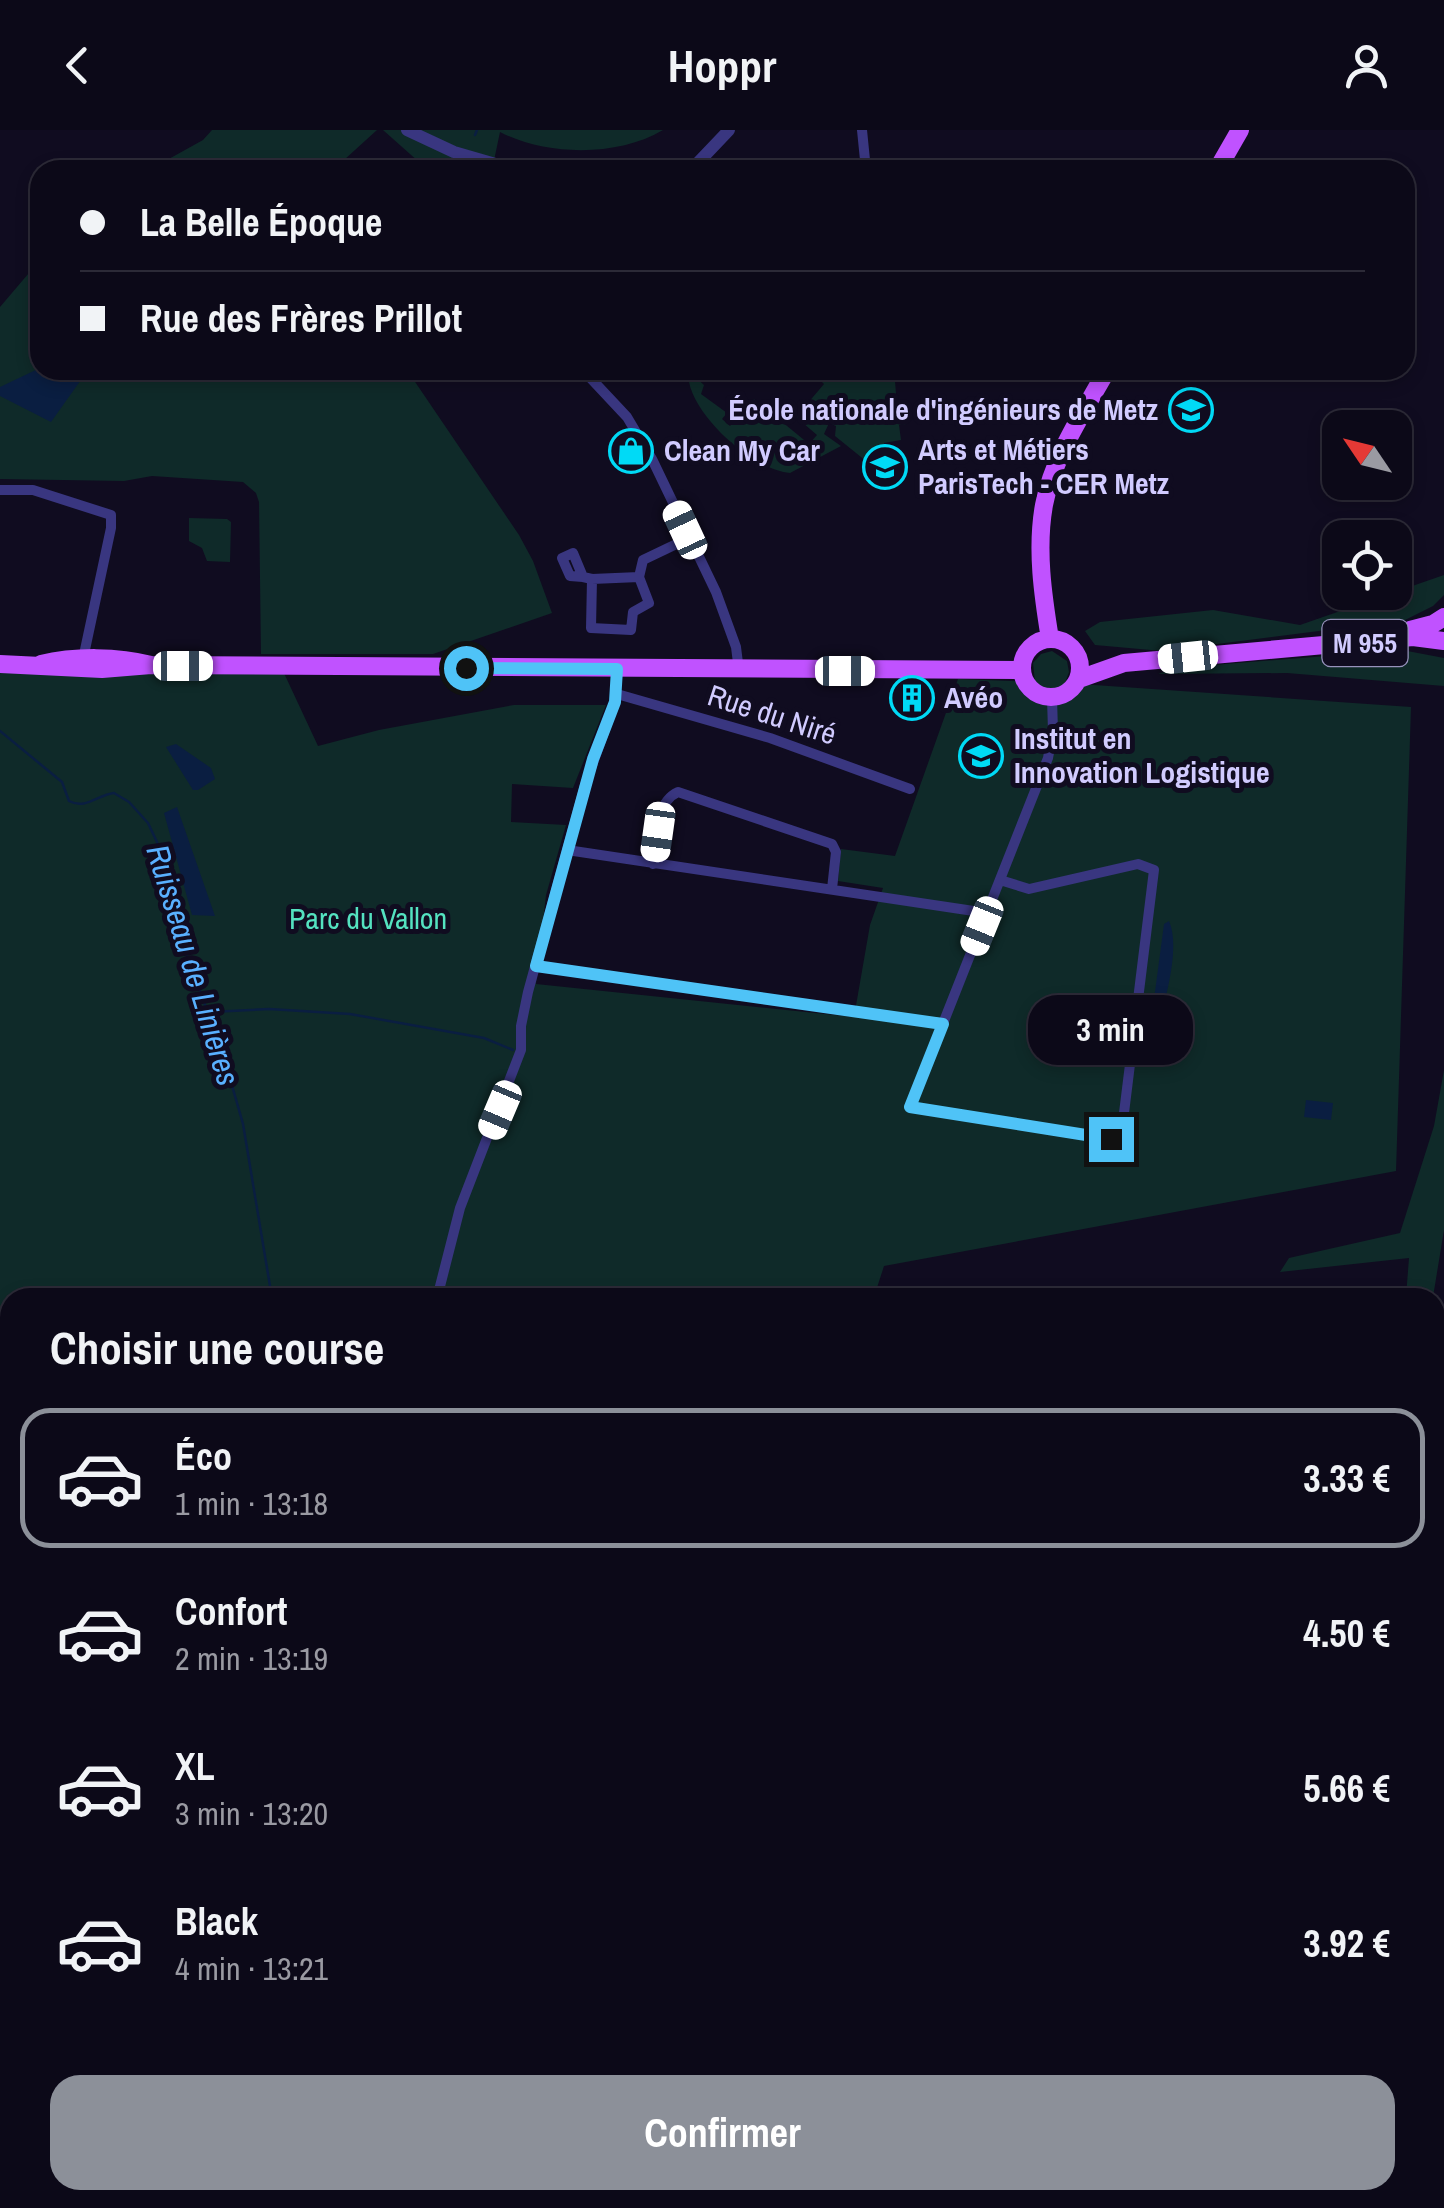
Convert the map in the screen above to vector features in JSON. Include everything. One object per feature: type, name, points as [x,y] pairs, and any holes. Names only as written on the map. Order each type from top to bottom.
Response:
[{"type":"main road","points":[[1223,160],[1240,130]]},
{"type":"main road","points":[[1050,639],[1040,541],[1043,507],[1056,465],[1101,380]]},
{"type":"main road","name":"M 955","points":[[1286,648],[1414,629],[1444,618]]},
{"type":"main road","name":"M 955","points":[[1079,679],[1124,664],[1413,638],[1444,641]]},
{"type":"main road","points":[[1050,639],[1065,642],[1076,653],[1079,679],[1068,692],[1052,698],[1029,688],[1022,670],[1029,649],[1050,639]]},
{"type":"main road","name":"M 955","points":[[1076,653],[1124,664]]},
{"type":"main road","points":[[41,664],[59,660],[133,660],[151,665]]},
{"type":"main road","points":[[0,664],[102,669],[151,665],[1022,670]]},
{"type":"street","points":[[407,130],[478,160]]},
{"type":"street","points":[[702,160],[730,130]]},
{"type":"street","points":[[862,130],[865,160]]},
{"type":"street","points":[[592,380],[638,432],[716,592],[740,670]]},
{"type":"street","points":[[0,490],[32,490],[111,515],[83,660]]},
{"type":"street","points":[[638,577],[588,578],[592,628],[632,630],[633,612],[649,602],[638,577],[643,560],[689,538]]},
{"type":"street","points":[[440,1288],[460,1208],[517,1064],[521,1026],[536,966],[593,759],[617,694],[617,669]]},
{"type":"street","name":"Rue du Niré","points":[[617,694],[770,738],[910,789]]},
{"type":"street","points":[[1000,880],[1028,889],[1138,864],[1154,870],[1120,1132],[1111,1139],[910,1107],[1048,758],[1052,698]]},
{"type":"street","points":[[654,864],[661,808],[670,795],[678,792],[832,844],[836,852],[832,889]]},
{"type":"street","points":[[568,850],[988,913]]},
{"type":"street","points":[[536,966],[943,1024]]},
{"type":"green space","points":[[212,130],[377,130],[344,160],[167,160],[203,140]]},
{"type":"green space","points":[[383,130],[663,130],[625,145],[582,150],[539,146],[500,132],[494,160],[417,160]]},
{"type":"green space","points":[[30,272],[30,380],[414,380],[519,535],[552,613],[433,654],[261,654],[259,502],[256,493],[243,482],[152,476],[124,481],[0,479],[0,307]]},
{"type":"green space","points":[[698,380],[704,385],[701,394],[727,413],[722,419],[730,426],[754,399],[809,444],[817,435],[796,417],[824,384],[820,380],[895,380],[897,405],[905,405],[907,424],[899,425],[901,440],[884,443],[885,473],[835,436],[836,426],[829,423],[824,434],[841,446],[790,473],[775,470],[744,452],[714,426],[689,382]]},
{"type":"green space","points":[[189,518],[231,522],[230,562],[207,561],[202,548],[189,541]]},
{"type":"green space","points":[[1444,575],[1444,595],[1433,606],[1405,620],[1162,651],[1095,645],[1085,631],[1100,622],[1213,610],[1300,625],[1343,610],[1412,610],[1412,586]]},
{"type":"green space","points":[[1402,650],[1444,658],[1444,686],[1287,673],[1158,674],[1175,668]]},
{"type":"green space","name":"Parc du Vallon","points":[[1052,651],[1067,661],[1065,683],[1411,707],[1396,1171],[884,1266],[877,1288],[0,1288],[0,672],[283,671],[318,746],[379,730],[514,705],[606,705],[573,788],[512,784],[511,822],[566,825],[546,895],[536,984],[854,1017],[870,925],[883,888],[838,881],[841,849],[895,856],[958,679],[1035,682],[1033,663],[1041,654]]},
{"type":"green space","points":[[1444,1070],[1444,1230],[1434,1288],[1407,1288],[1409,1258],[1280,1272],[1289,1258],[1400,1233],[1434,1126]]},
{"type":"water","points":[[30,373],[30,380],[81,380],[51,422],[0,396],[0,387]]},
{"type":"water","points":[[176,744],[211,768],[215,779],[193,790],[166,747]]},
{"type":"water","points":[[177,807],[215,916],[192,915],[164,813]]},
{"type":"water","points":[[1169,921],[1173,943],[1171,969],[1161,1018],[1157,1021],[1152,1014],[1164,924]]},
{"type":"water","points":[[1306,1100],[1333,1103],[1331,1120],[1304,1117]]},
{"type":"waterway","points":[[475,135],[477,130]]},
{"type":"waterway","name":"Ruisseau de Linières","points":[[0,731],[62,782],[69,801],[86,803],[114,793],[129,802],[148,823],[157,842],[183,945],[223,1054],[243,1124],[270,1288]]},
{"type":"waterway","points":[[210,1012],[269,1009],[350,1014],[484,1038],[513,1050]]},
{"type":"place","name":"École nationale d'ingénieurs de Metz","points":[[1191,410]]},
{"type":"place","name":"Clean My Car","points":[[631,451]]},
{"type":"place","name":"Arts et Métiers ParisTech - CER Metz","points":[[885,467]]},
{"type":"place","name":"Avéo","points":[[912,698]]},
{"type":"place","name":"Institut en Innovation Logistique","points":[[981,756]]},
{"type":"route","points":[[466,668],[617,669],[615,702],[593,759],[536,966],[943,1024],[910,1107],[1111,1139]]}]
